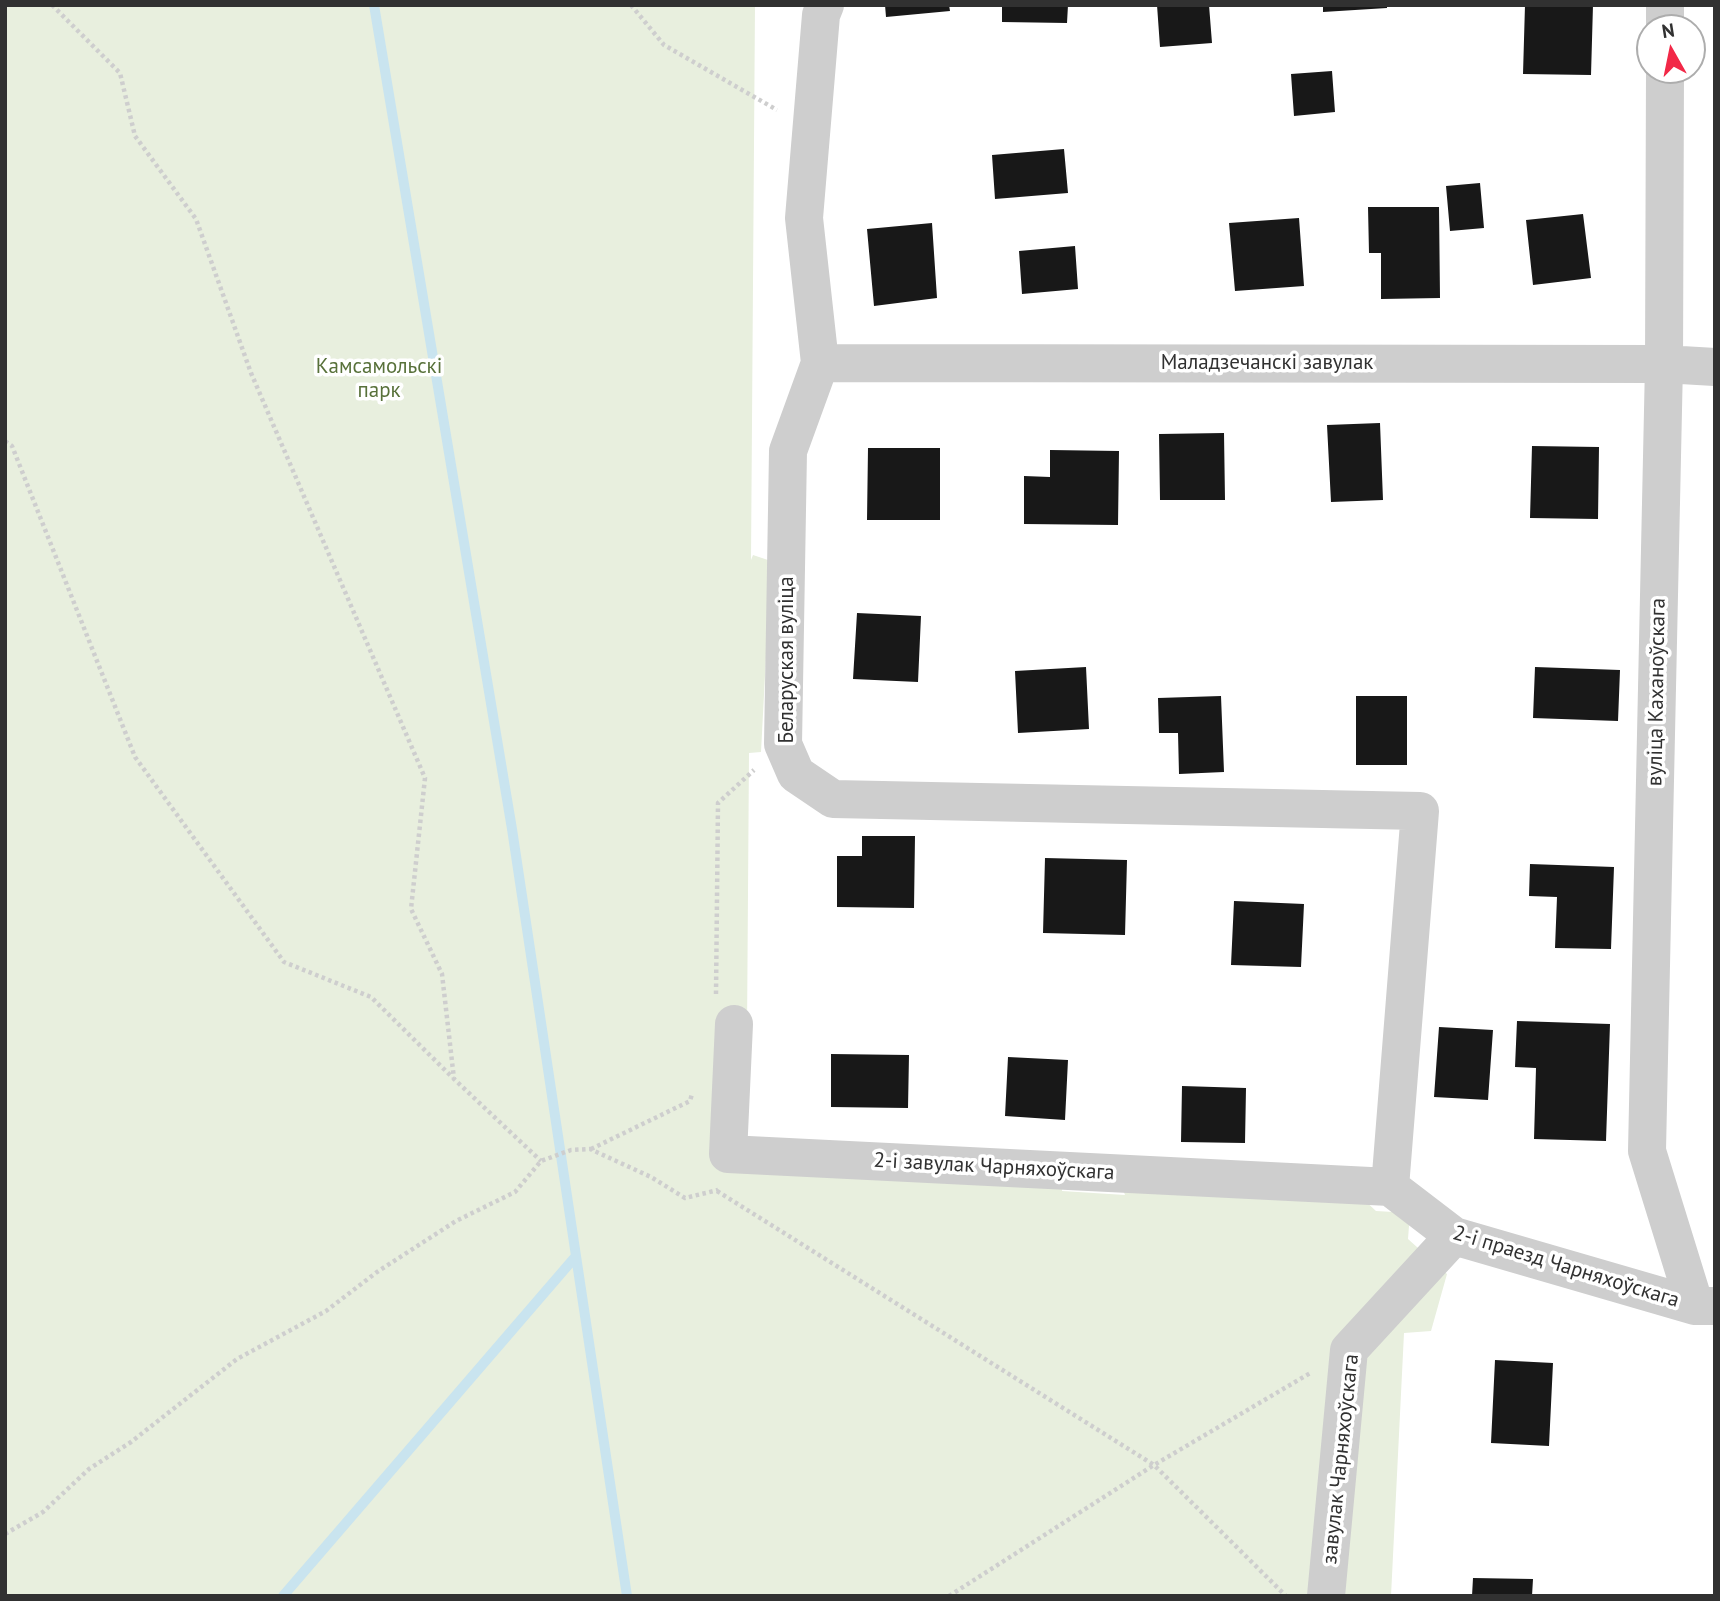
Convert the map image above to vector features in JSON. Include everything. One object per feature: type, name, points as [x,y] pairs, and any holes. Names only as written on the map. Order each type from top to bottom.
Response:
[{"type":"street","name":"Беларуская вуліца","points":[[825,5],[821,15],[804,218],[820,363],[788,450],[783,744],[796,774],[833,799],[1420,811],[1390,1187]]},
{"type":"street","name":"вуліца Каханоўскага","points":[[1665,84],[1664,364],[1647,1151],[1705,1306]]},
{"type":"street","name":"Маладзечанскі завулак","points":[[820,363],[1664,364],[1715,367]]},
{"type":"street","name":"2-і завулак Чарняхоўскага","points":[[724,1014],[728,1154],[1390,1187]]},
{"type":"street","name":"2-і праезд Чарняхоўскага","points":[[1390,1187],[1454,1236],[1705,1306]]},
{"type":"street","name":"завулак Чарняхоўскага","points":[[1326,1596],[1349,1350],[1454,1236]]},
{"type":"path","points":[[52,5],[120,73],[135,136],[196,219],[251,373],[425,778],[411,909],[442,974],[454,1079]]},
{"type":"path","points":[[631,5],[664,45],[811,130]]},
{"type":"path","points":[[5,442],[12,446],[135,757],[284,962],[371,997],[541,1161]]},
{"type":"path","points":[[724,1014],[717,991],[718,803],[783,744]]},
{"type":"path","points":[[5,1534],[43,1512],[89,1469],[131,1442],[237,1359],[326,1311],[377,1272],[456,1221],[515,1192],[541,1161],[571,1150],[590,1149],[690,1101],[693,1089]]},
{"type":"path","points":[[590,1149],[651,1177],[685,1198],[717,1191],[770,1156]]},
{"type":"path","points":[[717,1191],[1154,1465],[1286,1596]]},
{"type":"path","points":[[949,1596],[1154,1465],[1349,1350]]},
{"type":"green space","name":"Камсамольскі парк","points":[[5,5],[755,5],[751,560],[753,555],[771,561],[761,752],[749,753],[746,1171],[1062,1183],[1062,1191],[1125,1195],[1121,1184],[1361,1197],[1376,1211],[1410,1213],[1408,1239],[1447,1274],[1431,1331],[1404,1333],[1391,1596],[5,1596]]},
{"type":"building","points":[[885,5],[949,5],[950,11],[886,17]]},
{"type":"building","points":[[1002,5],[1068,5],[1067,23],[1002,22]]},
{"type":"building","points":[[1157,5],[1209,5],[1212,43],[1160,47]]},
{"type":"building","points":[[1323,5],[1387,5],[1387,8],[1323,12]]},
{"type":"building","points":[[1525,5],[1593,5],[1591,75],[1523,74]]},
{"type":"building","points":[[1332,71],[1335,112],[1294,116],[1291,74]]},
{"type":"building","points":[[1064,149],[1068,193],[995,199],[992,155]]},
{"type":"building","points":[[1480,183],[1484,228],[1450,231],[1446,186]]},
{"type":"building","points":[[1368,207],[1439,207],[1440,298],[1381,299],[1381,253],[1369,253]]},
{"type":"building","points":[[1583,214],[1591,278],[1533,285],[1526,220]]},
{"type":"building","points":[[1299,218],[1304,286],[1235,291],[1229,223]]},
{"type":"building","points":[[932,223],[937,298],[874,306],[867,229]]},
{"type":"building","points":[[1075,246],[1078,289],[1022,294],[1019,251]]},
{"type":"building","points":[[1380,423],[1383,500],[1331,502],[1327,425]]},
{"type":"building","points":[[1224,433],[1225,500],[1160,500],[1159,434]]},
{"type":"building","points":[[1532,446],[1599,447],[1598,519],[1530,518]]},
{"type":"building","points":[[868,448],[940,448],[940,520],[867,520]]},
{"type":"building","points":[[1050,450],[1119,451],[1118,525],[1024,524],[1024,476],[1050,477]]},
{"type":"building","points":[[857,613],[921,616],[918,682],[853,679]]},
{"type":"building","points":[[1086,667],[1089,729],[1018,733],[1015,671]]},
{"type":"building","points":[[1535,667],[1620,670],[1618,721],[1533,718]]},
{"type":"building","points":[[1221,696],[1224,772],[1179,774],[1178,733],[1159,733],[1158,698]]},
{"type":"building","points":[[1356,696],[1407,696],[1407,765],[1356,765]]},
{"type":"building","points":[[862,836],[915,836],[914,908],[837,907],[837,856],[862,856]]},
{"type":"building","points":[[1045,858],[1127,860],[1125,935],[1043,933]]},
{"type":"building","points":[[1530,864],[1614,867],[1611,949],[1555,948],[1557,897],[1529,896]]},
{"type":"building","points":[[1234,901],[1304,904],[1301,967],[1231,965]]},
{"type":"building","points":[[1517,1021],[1610,1024],[1606,1141],[1534,1139],[1536,1068],[1515,1067]]},
{"type":"building","points":[[1439,1027],[1493,1030],[1488,1100],[1434,1097]]},
{"type":"building","points":[[831,1054],[909,1055],[908,1108],[831,1107]]},
{"type":"building","points":[[1008,1057],[1068,1060],[1065,1120],[1005,1116]]},
{"type":"building","points":[[1182,1086],[1246,1088],[1245,1143],[1181,1142]]},
{"type":"building","points":[[1495,1360],[1553,1363],[1549,1446],[1491,1443]]},
{"type":"building","points":[[1473,1578],[1533,1579],[1532,1596],[1472,1596]]},
{"type":"waterway","points":[[374,5],[512,829],[627,1596]]},
{"type":"waterway","points":[[283,1596],[576,1256]]}]
